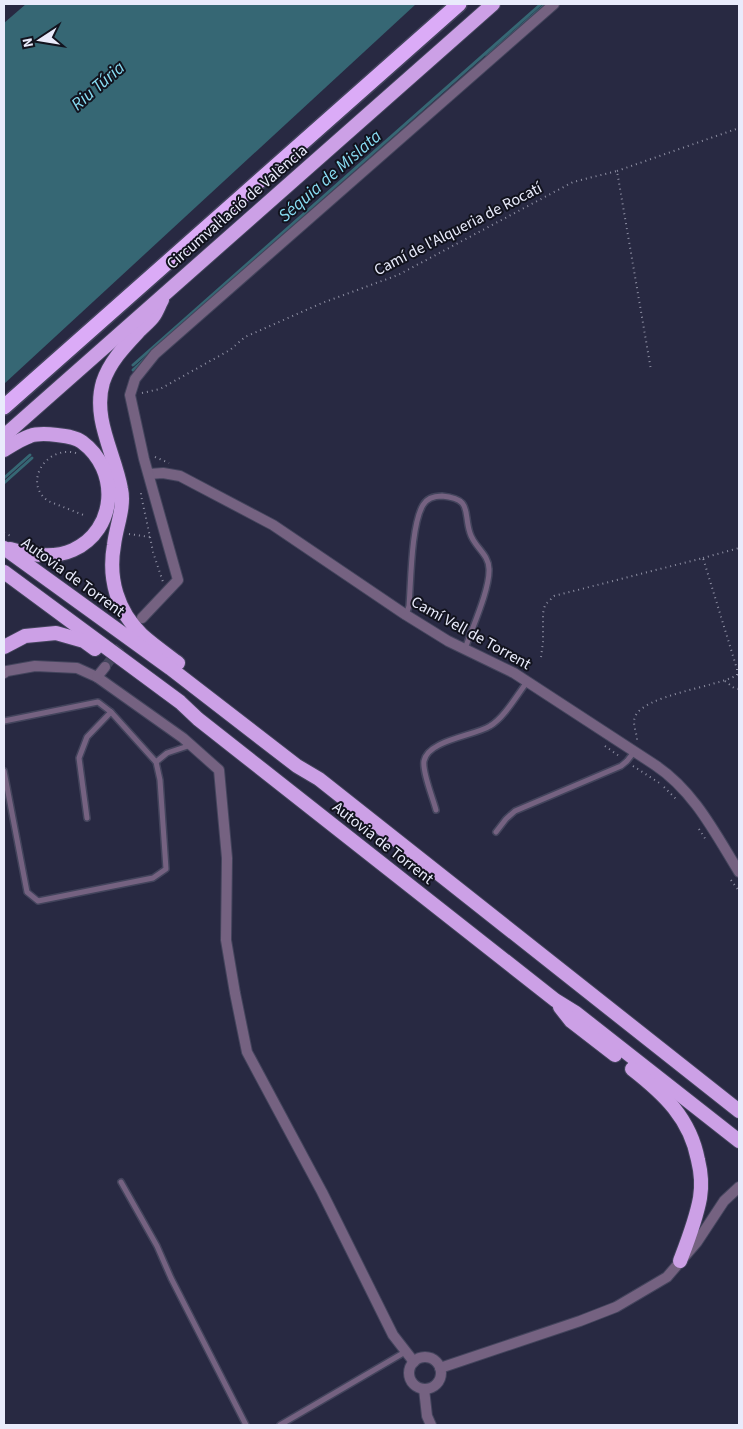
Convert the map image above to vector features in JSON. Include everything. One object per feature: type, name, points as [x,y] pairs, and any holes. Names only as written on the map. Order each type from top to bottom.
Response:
[{"type":"highway","name":"Circumval·lació de València","points":[[4,407],[459,4]]},
{"type":"highway","name":"Circumval·lació de València","points":[[4,436],[493,4]]},
{"type":"highway","points":[[166,293],[153,316],[125,345],[111,364],[103,384],[100,405],[102,427],[118,470],[122,492],[112,564],[113,584],[120,604],[129,620],[142,635],[301,758],[318,779]]},
{"type":"highway","points":[[4,450],[32,435],[66,436],[81,441],[100,462],[106,476],[109,491],[109,505],[104,519],[95,534],[84,544],[73,550],[60,554],[42,555],[4,548]]},
{"type":"highway","name":"Autovia de Torrent","points":[[4,548],[170,668],[297,766],[318,779],[739,1111]]},
{"type":"highway","name":"Autovia de Torrent","points":[[4,572],[180,702],[198,720],[555,1000],[576,1013],[739,1141]]},
{"type":"highway","points":[[4,647],[25,636],[56,633],[84,641],[175,709],[198,720]]},
{"type":"highway","points":[[555,1000],[571,1021],[660,1092],[689,1129],[700,1170],[700,1196],[693,1228],[680,1261]]},
{"type":"street","points":[[142,618],[178,580],[130,395],[135,379],[155,354],[554,4]]},
{"type":"street","name":"Camí Vell de Torrent","points":[[149,474],[163,473],[180,476],[274,525],[406,616],[448,641],[514,673],[666,773],[685,790],[700,809],[739,872]]},
{"type":"street","points":[[4,673],[35,666],[77,668],[97,677],[183,738],[219,770],[227,858],[226,940],[247,1052],[322,1192],[393,1336],[414,1362]]},
{"type":"street","points":[[97,677],[105,667]]},
{"type":"street","points":[[440,1368],[616,1307],[667,1277],[697,1242],[724,1201],[739,1186]]},
{"type":"street","points":[[428,1358],[440,1368],[441,1373],[438,1383],[434,1386],[424,1389],[415,1386],[412,1382],[409,1372],[414,1362],[428,1358]]},
{"type":"street","points":[[424,1389],[427,1416],[431,1425]]},
{"type":"lane","points":[[406,616],[409,606],[416,527],[423,505],[429,498],[438,496],[459,500],[465,508],[470,533],[474,542],[485,555],[490,568],[488,584],[464,649]]},
{"type":"lane","points":[[436,810],[424,771],[424,761],[428,752],[436,746],[490,727],[497,721],[527,682]]},
{"type":"lane","points":[[4,721],[98,702],[111,712],[156,762],[160,780],[166,869],[153,878],[38,901],[27,892],[4,771]]},
{"type":"lane","points":[[87,818],[79,758],[87,737],[111,712]]},
{"type":"lane","points":[[156,762],[167,753],[192,745]]},
{"type":"lane","points":[[496,832],[515,811],[614,770],[627,761],[634,752]]},
{"type":"lane","points":[[121,1182],[157,1246],[171,1278],[246,1425]]},
{"type":"lane","points":[[280,1425],[405,1352]]},
{"type":"path","name":"Camí de l'Alqueria de Rocatí","points":[[130,395],[160,389],[230,350],[245,337],[322,303],[398,275],[573,182],[617,171],[739,128]]},
{"type":"path","points":[[617,171],[651,370]]},
{"type":"path","points":[[78,454],[70,451],[62,452],[47,459],[41,466],[38,484],[40,492],[48,501],[86,516]]},
{"type":"path","points":[[142,487],[141,496],[153,552],[163,583]]},
{"type":"path","points":[[4,533],[18,540]]},
{"type":"path","points":[[126,534],[150,537]]},
{"type":"path","points":[[541,657],[543,612],[545,605],[554,596],[739,548]]},
{"type":"path","points":[[634,752],[637,742],[634,719],[641,710],[654,702],[674,694],[725,681],[737,675],[737,669],[703,558]]},
{"type":"path","points":[[725,681],[734,688],[739,689]]},
{"type":"path","points":[[632,765],[662,784],[681,804]]},
{"type":"path","points":[[695,823],[706,839]]},
{"type":"path","points":[[732,880],[739,891]]},
{"type":"water","name":"Riu Túria","points":[[26,4],[416,4],[4,384],[4,23]]},
{"type":"waterway","name":"Séquia de Mislata","points":[[133,365],[541,4]]},
{"type":"waterway","name":"Séquia de Mislata","points":[[487,56],[546,4]]},
{"type":"waterway","name":"Séquia de Mislata","points":[[133,370],[147,357]]},
{"type":"waterway","name":"Séquia de Mislata","points":[[4,478],[30,455]]},
{"type":"waterway","name":"Séquia de Mislata","points":[[4,483],[32,458]]},
{"type":"tunnel","points":[[105,667],[131,633]]}]
